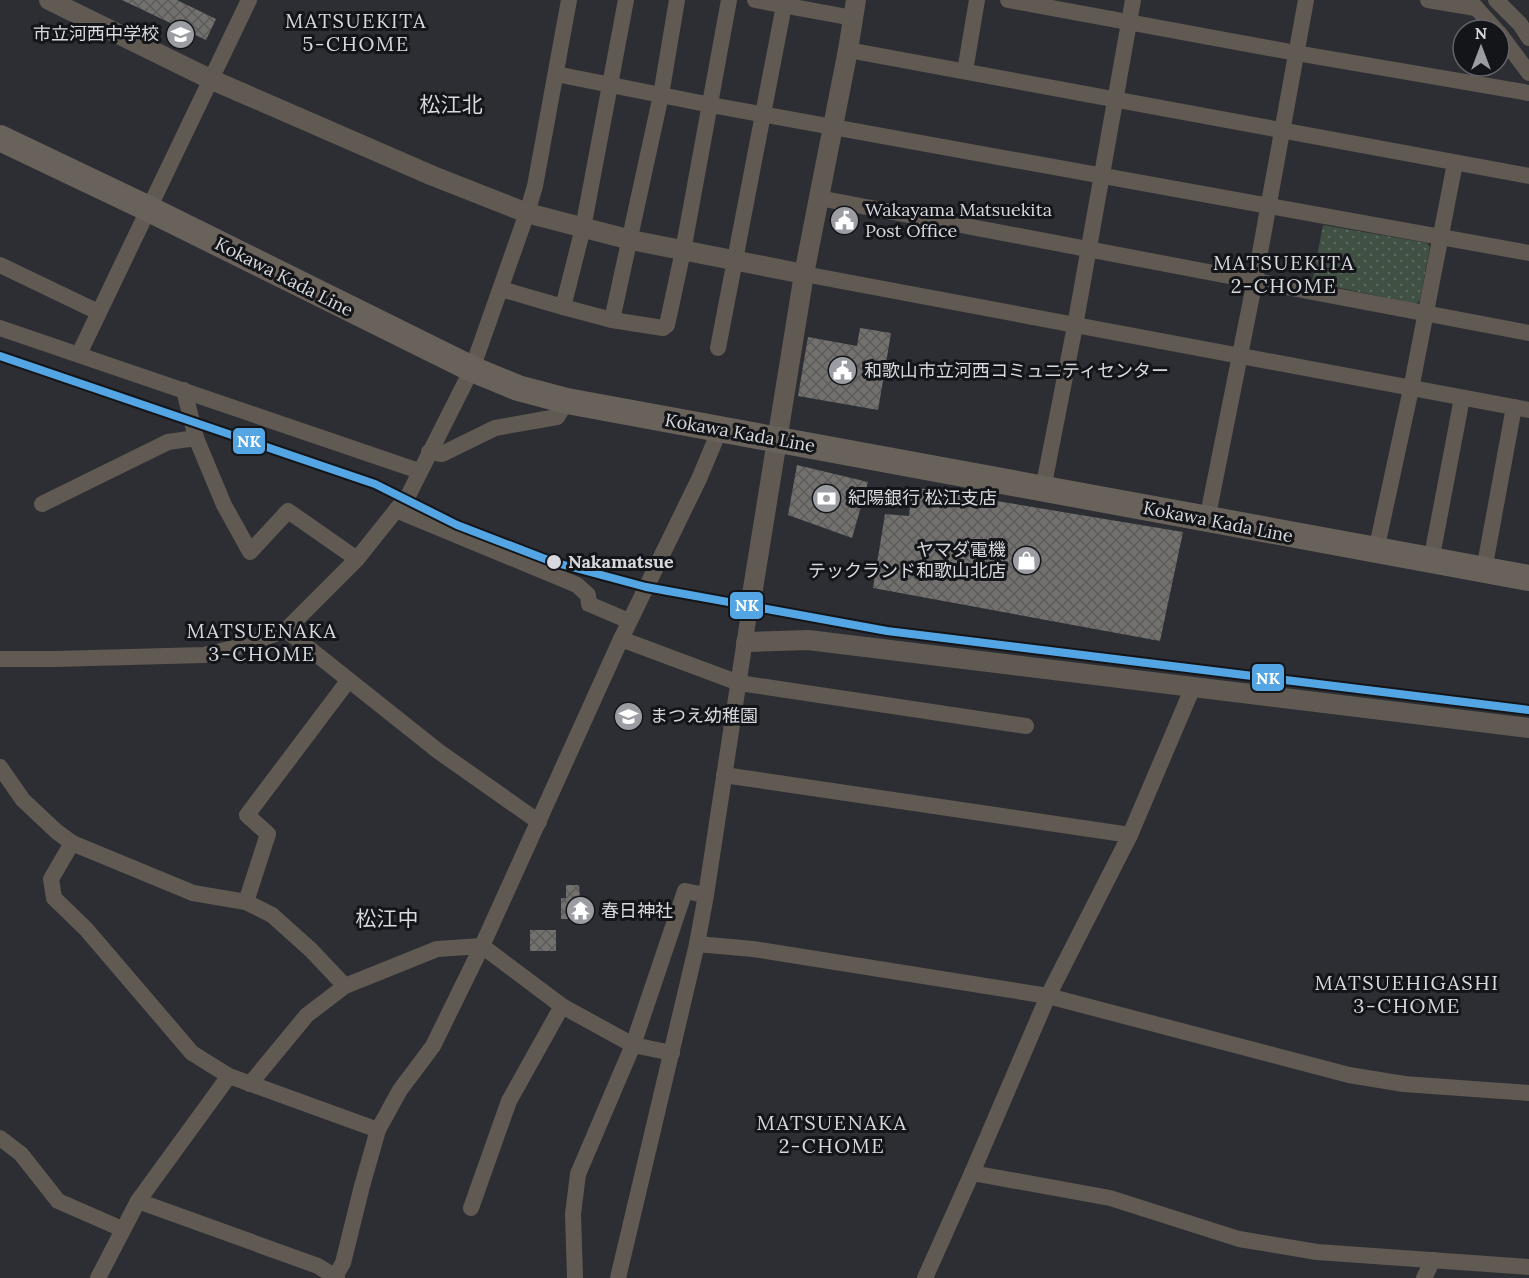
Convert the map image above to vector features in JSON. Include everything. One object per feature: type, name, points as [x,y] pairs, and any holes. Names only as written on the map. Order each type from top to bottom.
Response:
[{"type":"main road","name":"Kokawa Kada Line","points":[[0,138],[472,369],[518,388],[567,400],[776,440],[1529,578]]},
{"type":"street","points":[[49,0],[210,80],[433,176],[527,213],[683,251],[1522,409],[1484,570]]},
{"type":"street","points":[[79,354],[249,0]]},
{"type":"street","points":[[0,659],[204,655],[243,646],[286,630],[357,560],[409,494],[472,369],[535,186],[568,0]]},
{"type":"street","points":[[563,307],[583,228],[626,0]]},
{"type":"street","points":[[612,320],[661,95],[677,0]]},
{"type":"street","points":[[501,289],[612,320],[663,328],[667,326],[711,105],[729,0]]},
{"type":"street","points":[[618,1278],[672,1053],[706,896],[776,440],[804,274],[849,50],[855,9],[754,0]]},
{"type":"street","points":[[965,71],[977,0]]},
{"type":"street","points":[[1008,0],[1529,93]]},
{"type":"street","points":[[1043,489],[1076,326],[1133,0]]},
{"type":"street","points":[[1207,520],[1255,280],[1306,0]]},
{"type":"street","points":[[1428,0],[1473,4],[1485,18]]},
{"type":"street","points":[[1496,0],[1520,24],[1529,38]]},
{"type":"street","points":[[718,348],[785,3]]},
{"type":"street","points":[[1511,49],[1529,73]]},
{"type":"street","points":[[849,50],[1529,176]]},
{"type":"street","points":[[556,74],[1101,177],[1529,253]]},
{"type":"street","points":[[1377,551],[1455,162]]},
{"type":"street","points":[[819,198],[1529,333]]},
{"type":"street","points":[[0,265],[98,312]]},
{"type":"street","points":[[0,328],[419,471]]},
{"type":"street","points":[[184,390],[196,438],[224,505],[250,552],[288,511],[357,560]]},
{"type":"street","points":[[1431,561],[1462,398]]},
{"type":"street","points":[[429,452],[442,454],[495,428],[557,417],[567,400]]},
{"type":"street","points":[[138,1201],[318,1266],[336,1278],[344,1263],[378,1130],[400,1090],[433,1046],[482,946],[629,621],[699,479],[720,429]]},
{"type":"street","points":[[42,504],[168,442],[196,438]]},
{"type":"street","points":[[396,510],[577,585],[588,595],[589,604],[629,621]]},
{"type":"street","points":[[286,630],[438,751],[539,822]]},
{"type":"street","points":[[621,639],[739,683],[1026,726]]},
{"type":"street","points":[[746,642],[807,640],[1529,728]]},
{"type":"street","points":[[246,902],[268,834],[247,815],[348,681]]},
{"type":"street","points":[[925,1278],[1048,996],[1130,835],[1193,687]]},
{"type":"street","points":[[0,767],[23,800],[72,843],[193,893],[246,902],[272,915],[311,950],[345,986]]},
{"type":"street","points":[[724,775],[1130,835]]},
{"type":"street","points":[[72,843],[51,879],[54,898],[86,929],[192,1053],[229,1076],[378,1130]]},
{"type":"street","points":[[574,1278],[573,1214],[578,1174],[633,1045],[685,891],[706,896]]},
{"type":"street","points":[[697,944],[753,949],[1048,996],[1349,1075],[1404,1084],[1529,1093]]},
{"type":"street","points":[[250,1084],[307,1015],[345,986],[437,949],[482,946],[562,1006],[633,1045],[672,1053]]},
{"type":"street","points":[[471,1208],[509,1101],[562,1006]]},
{"type":"street","points":[[98,1278],[138,1201],[229,1076]]},
{"type":"street","points":[[0,1138],[21,1154],[58,1201],[122,1229]]},
{"type":"street","points":[[972,1173],[1110,1198],[1239,1239],[1317,1252],[1433,1260],[1469,1270],[1529,1267]]},
{"type":"street","points":[[1424,1278],[1433,1260]]},
{"type":"green space","points":[[1323,225],[1427,243],[1430,247],[1420,300],[1416,304],[1312,282]]},
{"type":"building","name":"市立河西中学校","points":[[122,0],[177,0],[216,19],[206,40]]},
{"type":"building","name":"和歌山市立河西コミュニティセンター","points":[[860,328],[891,333],[878,410],[798,396],[808,337],[857,346]]},
{"type":"building","name":"紀陽銀行 松江支店","points":[[797,465],[868,482],[852,538],[788,515]]},
{"type":"building","name":"ヤマダ電機 テックランド和歌山北店","points":[[912,487],[1183,532],[1160,641],[873,588],[885,514],[909,516]]},
{"type":"building","points":[[566,885],[579,885],[580,898],[583,898],[583,914],[578,914],[578,919],[561,919],[561,898],[566,898]]},
{"type":"building","points":[[530,930],[556,930],[556,951],[530,951]]},
{"type":"transit line","name":"NK","points":[[0,356],[375,484],[457,525],[553,562],[646,587],[887,631],[1529,710]]},
{"type":"place","name":"市立河西中学校","points":[[180,34]]},
{"type":"place","name":"Wakayama Matsuekita Post Office","points":[[844,220]]},
{"type":"place","name":"和歌山市立河西コミュニティセンター","points":[[843,371]]},
{"type":"place","name":"紀陽銀行 松江支店","points":[[827,498]]},
{"type":"place","name":"ヤマダ電機 テックランド和歌山北店","points":[[1027,560]]},
{"type":"place","name":"Nakamatsue","points":[[554,562]]},
{"type":"place","name":"まつえ幼稚園","points":[[629,716]]},
{"type":"place","name":"春日神社","points":[[580,911]]},
{"type":"district","name":"MATSUEKITA 5-CHOME","points":[[356,32]]},
{"type":"district","name":"松江北","points":[[451,105]]},
{"type":"district","name":"MATSUEKITA 2-CHOME","points":[[1284,274]]},
{"type":"district","name":"MATSUENAKA 3-CHOME","points":[[262,642]]},
{"type":"district","name":"松江中","points":[[387,919]]},
{"type":"district","name":"MATSUEHIGASHI 3-CHOME","points":[[1407,994]]},
{"type":"district","name":"MATSUENAKA 2-CHOME","points":[[832,1134]]}]
